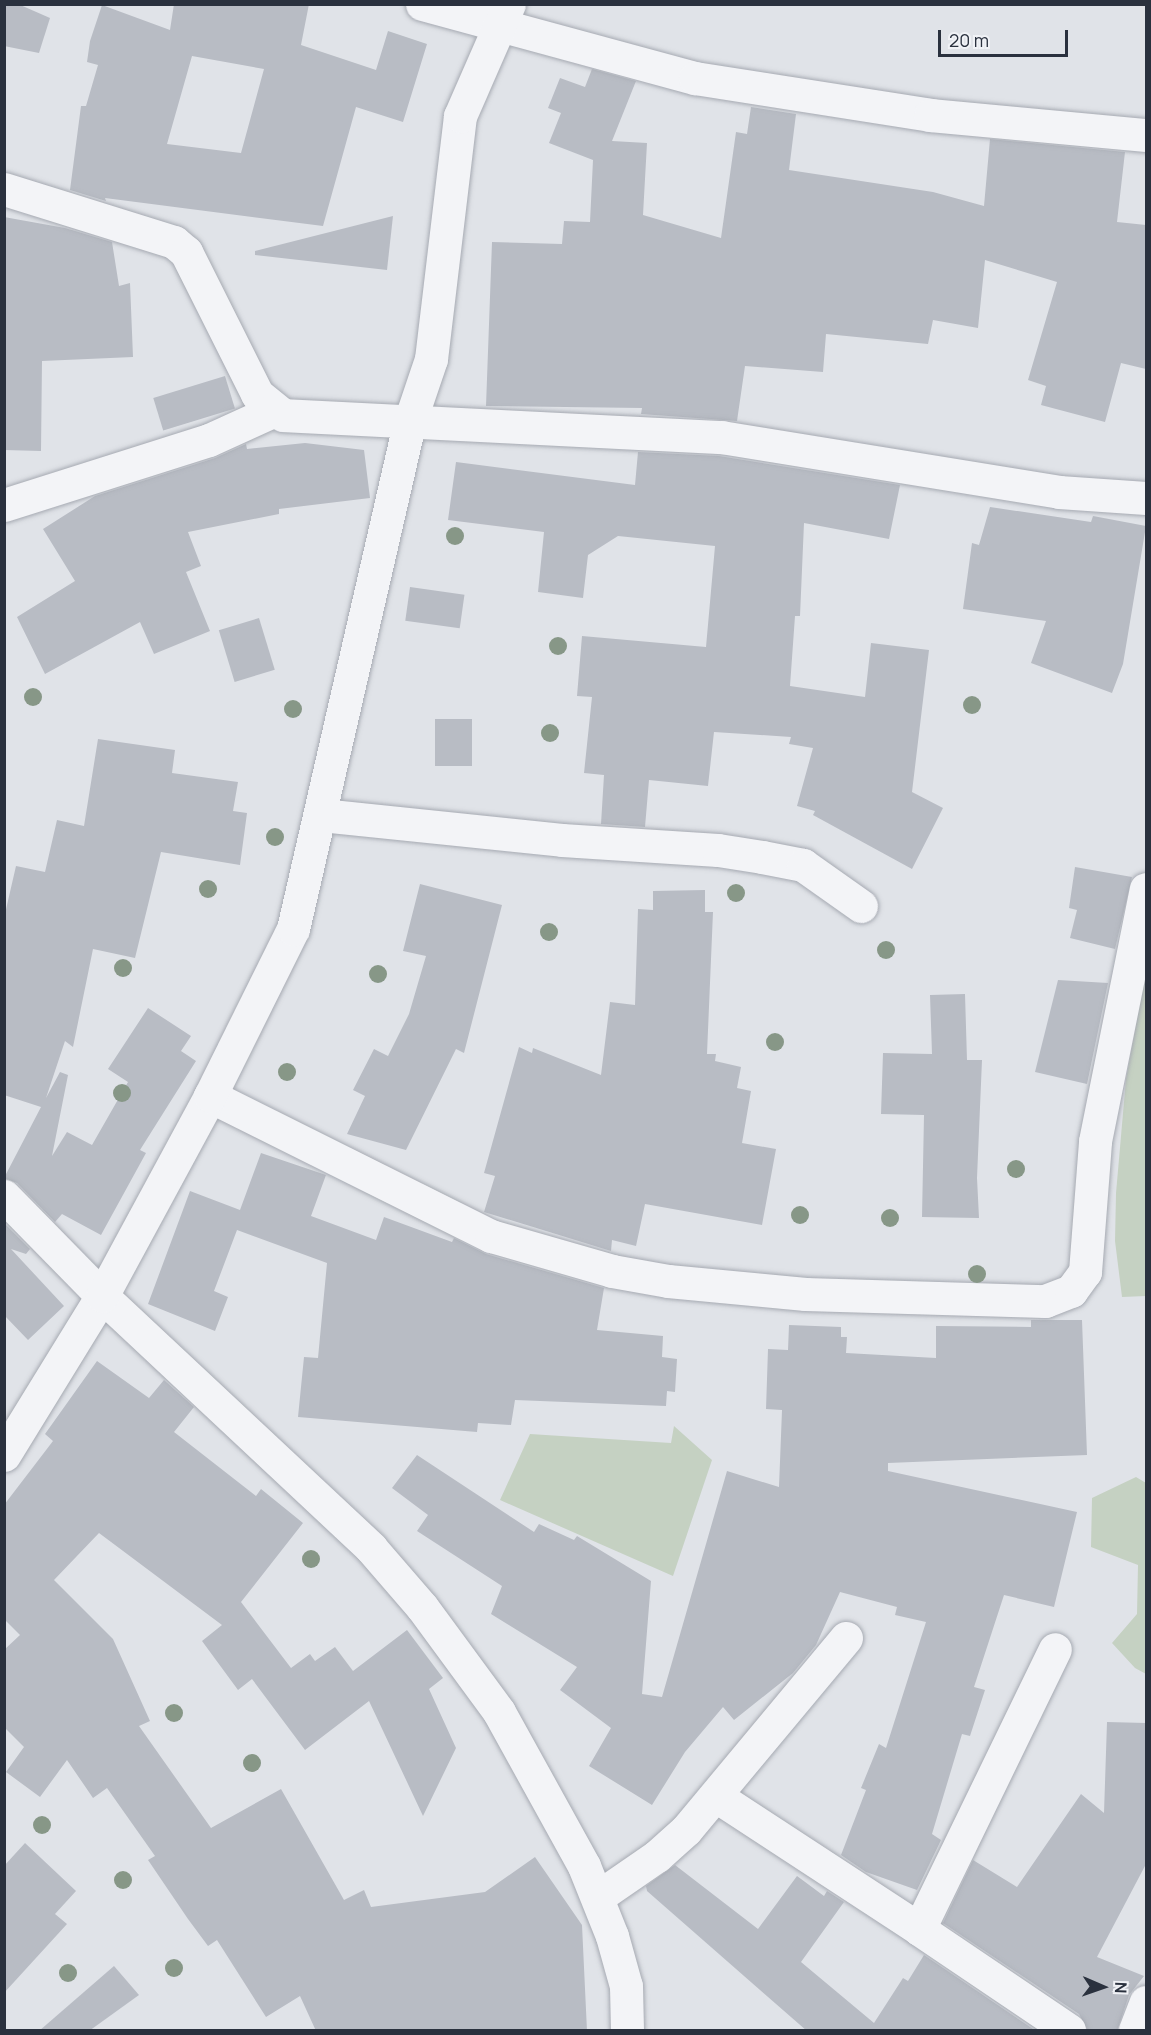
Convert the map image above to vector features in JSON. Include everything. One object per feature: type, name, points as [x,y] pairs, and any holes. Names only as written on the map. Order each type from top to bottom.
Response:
[{"type":"street","points":[[422,4],[504,16],[695,78],[823,100],[930,115],[1146,135]]},
{"type":"street","points":[[4,1455],[102,1296],[210,1096],[293,928],[321,815],[409,424],[431,358],[460,116],[504,16]]},
{"type":"street","points":[[4,189],[155,235],[186,252],[257,394],[273,411],[291,417],[721,437],[1059,492],[1146,498]]},
{"type":"street","points":[[4,505],[209,440],[273,411]]},
{"type":"street","points":[[321,815],[573,841],[718,850],[762,857],[802,866],[861,906]]},
{"type":"street","points":[[210,1096],[480,1231],[612,1271],[668,1281],[805,1294],[1045,1301],[1071,1291],[1085,1272],[1095,1141],[1146,889]]},
{"type":"street","points":[[4,1196],[102,1296],[370,1548],[422,1607],[499,1712],[599,1896],[626,1986],[627,2031]]},
{"type":"street","points":[[599,1896],[657,1856],[716,1796],[846,1638]]},
{"type":"street","points":[[919,1929],[1055,1649]]},
{"type":"street","points":[[716,1796],[1069,2031]]},
{"type":"street","points":[[1135,2031],[1146,2002]]},
{"type":"green space","points":[[1146,969],[1146,1296],[1122,1297],[1115,1241],[1116,1193],[1126,1079]]},
{"type":"green space","points":[[674,1426],[712,1460],[673,1576],[500,1500],[530,1434],[671,1443]]},
{"type":"green space","points":[[1136,1477],[1146,1483],[1146,1674],[1135,1668],[1112,1643],[1137,1614],[1138,1565],[1091,1547],[1092,1498]]},
{"type":"building","points":[[4,4],[18,4],[50,18],[39,53],[4,46]]},
{"type":"building","points":[[174,4],[309,4],[301,45],[376,70],[388,31],[427,44],[403,122],[356,107],[323,226],[105,198],[106,201],[70,190],[81,106],[86,106],[98,65],[87,62],[90,41],[102,5],[170,30]],"holes":[[[192,56],[264,69],[241,153],[167,144]]]},
{"type":"building","points":[[592,69],[636,81],[612,141],[647,143],[643,215],[721,238],[736,132],[747,134],[751,107],[796,114],[789,170],[933,192],[984,206],[990,139],[1125,152],[1117,222],[1146,225],[1146,369],[1121,363],[1105,422],[1041,405],[1046,386],[1028,380],[1057,282],[985,260],[978,328],[933,320],[928,344],[826,334],[823,372],[745,366],[737,421],[641,414],[642,408],[486,406],[492,242],[562,244],[564,221],[590,222],[593,160],[549,143],[561,113],[548,108],[560,78],[585,87]]},
{"type":"building","points":[[393,216],[387,270],[255,255],[255,251]]},
{"type":"building","points":[[4,217],[65,228],[112,242],[119,286],[130,283],[133,357],[42,361],[41,451],[4,450]]},
{"type":"building","points":[[225,376],[235,409],[163,430],[153,398]]},
{"type":"building","points":[[305,443],[364,450],[370,498],[279,509],[279,514],[188,532],[201,566],[186,572],[210,631],[154,654],[140,622],[45,674],[17,617],[75,581],[43,529],[95,496],[215,458],[246,444],[247,449]]},
{"type":"building","points":[[638,452],[719,456],[900,485],[889,539],[804,523],[800,616],[795,616],[790,686],[865,697],[871,643],[929,650],[912,792],[943,808],[912,869],[813,815],[815,811],[797,806],[813,748],[789,744],[791,737],[714,732],[708,786],[649,780],[645,827],[601,824],[604,775],[584,773],[592,697],[577,696],[582,636],[706,647],[715,546],[618,536],[588,555],[583,598],[538,592],[544,532],[448,520],[456,462],[635,485]]},
{"type":"building","points":[[990,507],[1091,522],[1093,516],[1146,526],[1123,664],[1112,693],[1031,663],[1046,621],[963,609],[972,543],[979,545]]},
{"type":"building","points":[[410,587],[464,595],[460,628],[405,621]]},
{"type":"building","points":[[259,618],[275,670],[235,682],[219,630]]},
{"type":"building","points":[[435,719],[472,719],[472,766],[435,766]]},
{"type":"building","points":[[98,739],[175,750],[172,773],[238,782],[233,811],[247,813],[240,865],[161,852],[135,958],[93,949],[73,1047],[65,1041],[46,1098],[60,1072],[68,1075],[52,1156],[67,1132],[92,1145],[128,1082],[108,1069],[148,1008],[191,1036],[181,1051],[196,1061],[140,1150],[146,1153],[101,1235],[62,1214],[55,1222],[17,1183],[4,1178],[41,1107],[4,1095],[4,918],[16,866],[45,872],[57,820],[84,826]]},
{"type":"building","points":[[1075,867],[1132,877],[1115,949],[1070,938],[1077,910],[1069,908]]},
{"type":"building","points":[[420,884],[502,905],[464,1053],[456,1049],[406,1150],[347,1134],[365,1096],[353,1090],[374,1049],[388,1056],[409,1014],[426,956],[403,951]]},
{"type":"building","points":[[705,890],[705,912],[713,912],[707,1054],[716,1054],[715,1061],[741,1067],[737,1088],[751,1091],[742,1143],[776,1149],[762,1225],[645,1204],[636,1246],[612,1240],[611,1251],[484,1212],[495,1176],[484,1173],[519,1047],[532,1053],[533,1048],[601,1075],[610,1002],[635,1005],[638,909],[653,910],[653,891]]},
{"type":"building","points":[[1058,980],[1108,983],[1087,1084],[1035,1072]]},
{"type":"building","points":[[965,994],[967,1060],[982,1060],[977,1178],[979,1218],[922,1217],[924,1115],[881,1114],[883,1053],[932,1054],[930,995]]},
{"type":"building","points":[[261,1153],[326,1175],[311,1216],[376,1240],[384,1217],[452,1242],[454,1238],[486,1254],[604,1288],[597,1330],[663,1336],[662,1357],[677,1359],[675,1392],[667,1391],[666,1406],[515,1400],[511,1425],[478,1423],[477,1432],[298,1417],[304,1357],[318,1358],[327,1263],[237,1230],[214,1291],[228,1297],[215,1331],[148,1304],[190,1191],[240,1210]]},
{"type":"building","points":[[4,1223],[30,1249],[26,1254],[11,1249],[64,1306],[28,1340],[4,1315]]},
{"type":"building","points":[[1031,1320],[1082,1320],[1087,1455],[888,1463],[888,1471],[1077,1512],[1054,1607],[1004,1595],[974,1687],[985,1690],[970,1736],[962,1734],[932,1834],[941,1840],[917,1890],[866,1872],[841,1855],[866,1790],[861,1788],[879,1744],[886,1748],[926,1622],[895,1615],[897,1607],[840,1592],[816,1645],[793,1673],[734,1720],[723,1707],[685,1752],[652,1805],[589,1766],[611,1728],[560,1690],[577,1667],[491,1614],[502,1586],[417,1531],[428,1515],[392,1488],[417,1455],[534,1532],[539,1524],[574,1540],[577,1536],[651,1581],[642,1694],[662,1697],[727,1471],[779,1487],[782,1410],[766,1409],[768,1349],[788,1350],[789,1325],[841,1327],[841,1337],[847,1337],[846,1353],[936,1358],[936,1326],[1031,1327]]},
{"type":"building","points":[[97,1361],[149,1398],[164,1380],[194,1407],[174,1432],[256,1496],[261,1489],[303,1523],[241,1602],[291,1668],[310,1654],[315,1661],[335,1647],[353,1671],[407,1630],[443,1678],[429,1689],[456,1748],[423,1816],[369,1701],[305,1750],[252,1679],[238,1690],[202,1641],[222,1625],[99,1533],[54,1580],[113,1639],[150,1721],[139,1726],[211,1828],[281,1789],[344,1900],[364,1890],[371,1907],[485,1892],[535,1857],[582,1925],[587,2031],[316,2031],[300,1996],[266,2017],[217,1940],[208,1946],[188,1919],[148,1860],[155,1856],[107,1788],[93,1798],[67,1760],[40,1797],[6,1772],[24,1747],[4,1727],[4,1650],[20,1635],[4,1619],[4,1505],[53,1441],[45,1434]]},
{"type":"building","points":[[1107,1722],[1146,1723],[1146,1864],[1097,1957],[1144,1976],[1129,1995],[1117,2031],[1088,2031],[1079,2014],[943,1923],[973,1860],[1017,1887],[1081,1794],[1104,1813]]},
{"type":"building","points":[[25,1843],[76,1891],[55,1914],[67,1924],[4,1993],[4,1866]]},
{"type":"building","points":[[675,1865],[758,1929],[797,1876],[824,1896],[827,1891],[844,1902],[801,1962],[874,2023],[903,1978],[908,1981],[924,1955],[1036,2031],[807,2031],[647,1891],[646,1886]]},
{"type":"building","points":[[114,1966],[139,1995],[89,2031],[39,2031]]}]
